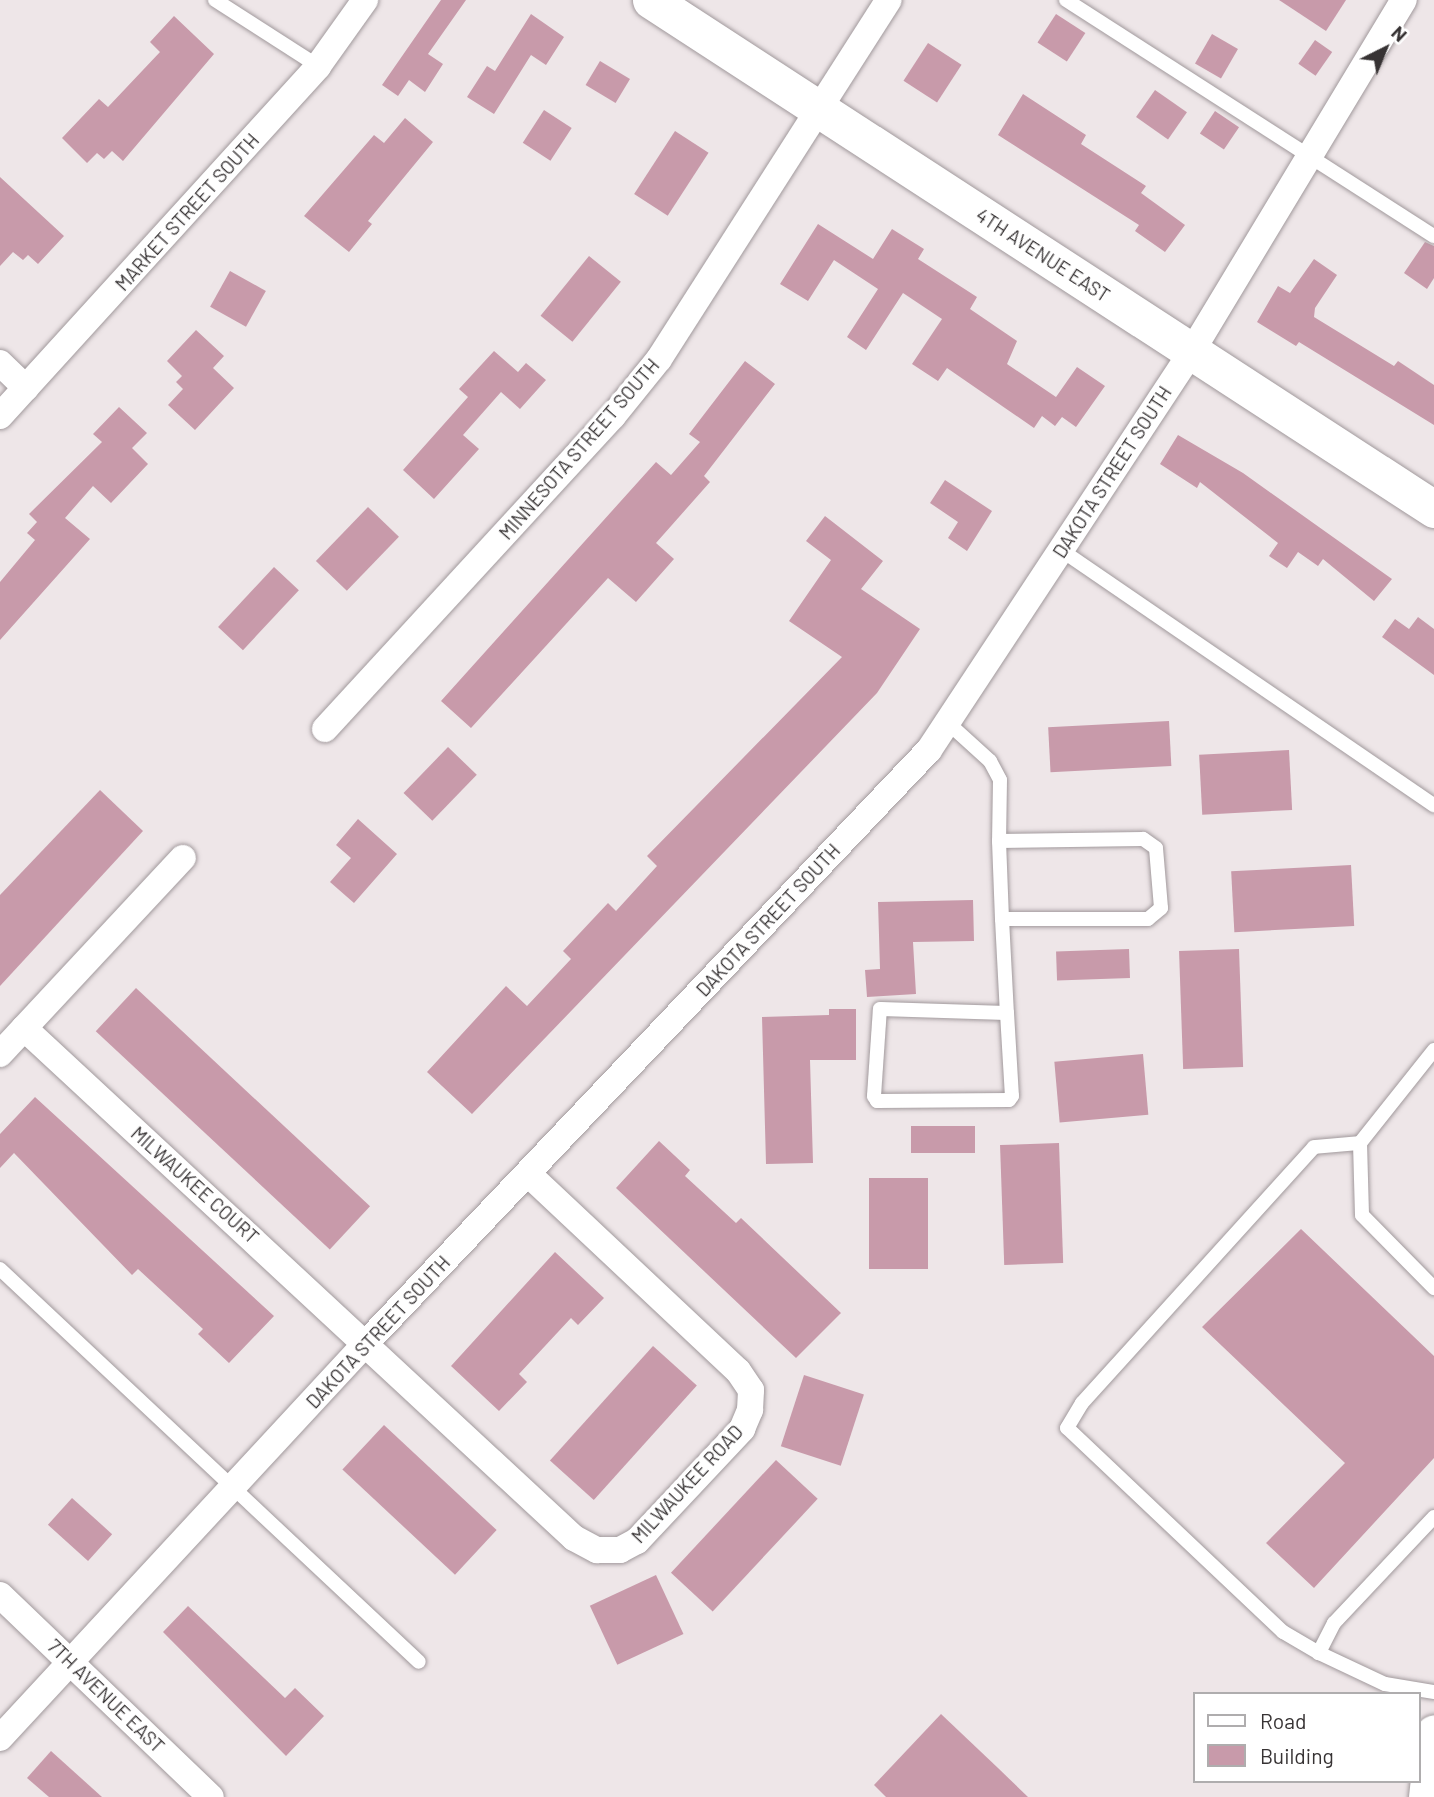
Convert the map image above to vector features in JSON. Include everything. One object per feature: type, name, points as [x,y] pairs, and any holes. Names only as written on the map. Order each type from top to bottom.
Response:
[{"type":"street","name":"MARKET STREET SOUTH","points":[[0,416],[318,66],[365,0]]},
{"type":"street","name":"4TH AVENUE EAST","points":[[651,0],[1434,509]]},
{"type":"street","name":"MINNESOTA STREET SOUTH","points":[[325,729],[612,416],[659,359],[889,0]]},
{"type":"street","name":"DAKOTA STREET SOUTH","points":[[0,1738],[367,1342],[929,750],[1192,351],[1404,0]]},
{"type":"street","points":[[0,363],[26,388]]},
{"type":"street","points":[[0,1054],[183,858]]},
{"type":"street","name":"MILWAUKEE COURT","points":[[23,1028],[367,1342]]},
{"type":"street","name":"MILWAUKEE ROAD","points":[[367,1342],[574,1538],[597,1550],[620,1550],[637,1541],[742,1429],[750,1410],[751,1390],[738,1371],[528,1174]]},
{"type":"street","name":"7TH AVENUE EAST","points":[[0,1595],[211,1797]]},
{"type":"street","points":[[1427,1797],[1434,1733]]},
{"type":"lane","points":[[215,0],[318,66]]},
{"type":"lane","points":[[1066,0],[1311,153],[1434,236]]},
{"type":"lane","points":[[1061,550],[1434,805]]},
{"type":"lane","points":[[947,722],[990,761],[1000,780],[999,841],[1007,1013],[1009,1100],[877,1101],[874,1096],[880,1009],[1007,1013]]},
{"type":"lane","points":[[999,841],[1143,839],[1156,848],[1161,908],[1149,919],[1002,919]]},
{"type":"lane","points":[[1434,1050],[1360,1143],[1362,1215],[1434,1288]]},
{"type":"lane","points":[[1360,1143],[1314,1147],[1082,1403],[1067,1428],[1283,1632],[1319,1653],[1385,1684],[1434,1692]]},
{"type":"lane","points":[[0,1269],[419,1662]]},
{"type":"lane","points":[[1319,1653],[1334,1623],[1434,1517]]},
{"type":"building","points":[[441,0],[466,0],[428,54],[443,64],[425,92],[409,80],[398,96],[382,85]]},
{"type":"building","points":[[1279,0],[1346,0],[1326,31]]},
{"type":"building","points":[[531,14],[564,37],[546,65],[531,55],[494,114],[467,97],[487,66],[495,71]]},
{"type":"building","points":[[1056,14],[1085,33],[1067,62],[1037,43]]},
{"type":"building","points":[[174,16],[214,54],[123,161],[112,151],[104,159],[97,153],[87,163],[62,138],[99,99],[108,107],[160,52],[150,42]]},
{"type":"building","points":[[1212,34],[1238,49],[1221,78],[1195,63]]},
{"type":"building","points":[[1315,40],[1332,52],[1316,76],[1298,64]]},
{"type":"building","points":[[928,43],[962,65],[937,103],[903,81]]},
{"type":"building","points":[[600,61],[630,79],[616,103],[586,85]]},
{"type":"building","points":[[1155,90],[1187,112],[1168,139],[1136,117]]},
{"type":"building","points":[[1023,94],[1086,135],[1081,144],[1146,186],[1141,193],[1185,225],[1165,252],[1135,231],[1139,225],[998,135]]},
{"type":"building","points":[[544,110],[572,128],[550,161],[523,143]]},
{"type":"building","points":[[1215,111],[1239,127],[1224,150],[1200,133]]},
{"type":"building","points":[[405,118],[433,142],[368,221],[372,224],[349,252],[304,216],[374,135],[384,143]]},
{"type":"building","points":[[675,131],[709,153],[668,216],[634,194]]},
{"type":"building","points":[[0,177],[64,236],[38,264],[28,255],[23,260],[13,252],[0,266]]},
{"type":"building","points":[[818,224],[873,259],[892,229],[924,249],[918,259],[977,297],[970,309],[1017,341],[1007,364],[1056,397],[1077,367],[1105,386],[1076,427],[1062,417],[1055,426],[1042,416],[1034,428],[947,368],[938,381],[912,364],[942,319],[903,293],[866,350],[847,337],[878,289],[834,260],[808,301],[780,284]]},
{"type":"building","points":[[1425,242],[1434,246],[1434,278],[1427,289],[1404,273]]},
{"type":"building","points":[[589,256],[621,282],[572,342],[541,316]]},
{"type":"building","points":[[1314,259],[1337,275],[1315,308],[1314,317],[1394,366],[1398,361],[1434,385],[1434,425],[1299,342],[1296,346],[1257,322],[1278,286],[1290,293]]},
{"type":"building","points":[[230,271],[266,291],[246,327],[210,307]]},
{"type":"building","points":[[196,330],[224,356],[213,368],[234,388],[195,430],[168,405],[183,389],[176,382],[182,376],[167,361]]},
{"type":"building","points":[[494,351],[518,372],[526,363],[546,380],[520,409],[501,392],[463,435],[479,449],[434,499],[403,470],[468,397],[459,389]]},
{"type":"building","points":[[745,361],[775,384],[704,476],[710,482],[656,543],[674,559],[636,602],[608,578],[471,728],[441,701],[656,462],[671,475],[700,442],[689,434]]},
{"type":"building","points":[[119,407],[147,433],[132,448],[148,464],[111,503],[93,486],[65,518],[90,539],[0,640],[0,582],[35,540],[27,533],[37,522],[29,514],[102,442],[93,434]]},
{"type":"building","points":[[1178,435],[1243,473],[1392,579],[1374,601],[1323,559],[1318,566],[1298,552],[1287,568],[1269,556],[1278,543],[1200,482],[1197,488],[1160,464]]},
{"type":"building","points":[[945,480],[992,511],[967,551],[948,538],[958,522],[930,503]]},
{"type":"building","points":[[368,507],[399,537],[347,591],[316,561]]},
{"type":"building","points":[[825,516],[883,561],[861,589],[920,629],[877,693],[472,1114],[427,1072],[506,986],[527,1006],[571,959],[563,951],[608,903],[616,911],[657,866],[647,856],[842,657],[789,621],[831,560],[806,541]]},
{"type":"building","points":[[274,567],[299,590],[243,650],[218,627]]},
{"type":"building","points":[[1418,617],[1434,629],[1434,675],[1382,637],[1395,619],[1409,629]]},
{"type":"building","points":[[1169,721],[1171,766],[1051,772],[1048,727]]},
{"type":"building","points":[[448,747],[477,775],[432,821],[404,793]]},
{"type":"building","points":[[1289,750],[1292,810],[1202,815],[1199,755]]},
{"type":"building","points":[[100,790],[143,831],[0,986],[0,895]]},
{"type":"building","points":[[358,819],[397,854],[354,903],[330,882],[351,858],[336,845]]},
{"type":"building","points":[[1351,865],[1354,926],[1234,932],[1231,871]]},
{"type":"building","points":[[973,900],[974,941],[913,942],[916,994],[867,997],[865,970],[880,969],[878,902]]},
{"type":"building","points":[[1129,949],[1130,978],[1057,981],[1056,952]]},
{"type":"building","points":[[1239,949],[1243,1067],[1183,1069],[1179,951]]},
{"type":"building","points":[[136,988],[370,1206],[330,1249],[96,1031]]},
{"type":"building","points":[[829,1009],[856,1009],[856,1060],[810,1060],[813,1163],[766,1164],[762,1017],[829,1015]]},
{"type":"building","points":[[1143,1054],[1148,1115],[1060,1123],[1054,1062]]},
{"type":"building","points":[[35,1097],[274,1316],[229,1363],[198,1334],[203,1329],[138,1269],[132,1275],[14,1153],[0,1168],[0,1134]]},
{"type":"building","points":[[911,1126],[975,1126],[975,1153],[911,1153]]},
{"type":"building","points":[[659,1141],[690,1170],[685,1176],[736,1223],[741,1218],[841,1313],[796,1358],[616,1188]]},
{"type":"building","points":[[1059,1143],[1063,1263],[1004,1265],[1000,1145]]},
{"type":"building","points":[[869,1178],[928,1178],[928,1269],[869,1269]]},
{"type":"building","points":[[1301,1229],[1434,1356],[1434,1458],[1314,1588],[1266,1543],[1345,1463],[1202,1327]]},
{"type":"building","points":[[555,1252],[604,1298],[578,1325],[571,1318],[519,1374],[527,1382],[499,1411],[451,1366]]},
{"type":"building","points":[[653,1346],[697,1385],[594,1500],[550,1460]]},
{"type":"building","points":[[804,1375],[864,1394],[841,1466],[781,1446]]},
{"type":"building","points":[[384,1425],[497,1530],[455,1575],[342,1470]]},
{"type":"building","points":[[776,1460],[818,1499],[713,1612],[671,1573]]},
{"type":"building","points":[[72,1498],[112,1534],[88,1561],[48,1525]]},
{"type":"building","points":[[656,1575],[683,1634],[617,1665],[590,1606]]},
{"type":"building","points":[[188,1606],[285,1698],[295,1688],[324,1716],[286,1756],[163,1632]]},
{"type":"building","points":[[941,1714],[1028,1797],[886,1797],[874,1785]]},
{"type":"building","points":[[51,1751],[102,1797],[49,1797],[27,1778]]}]
